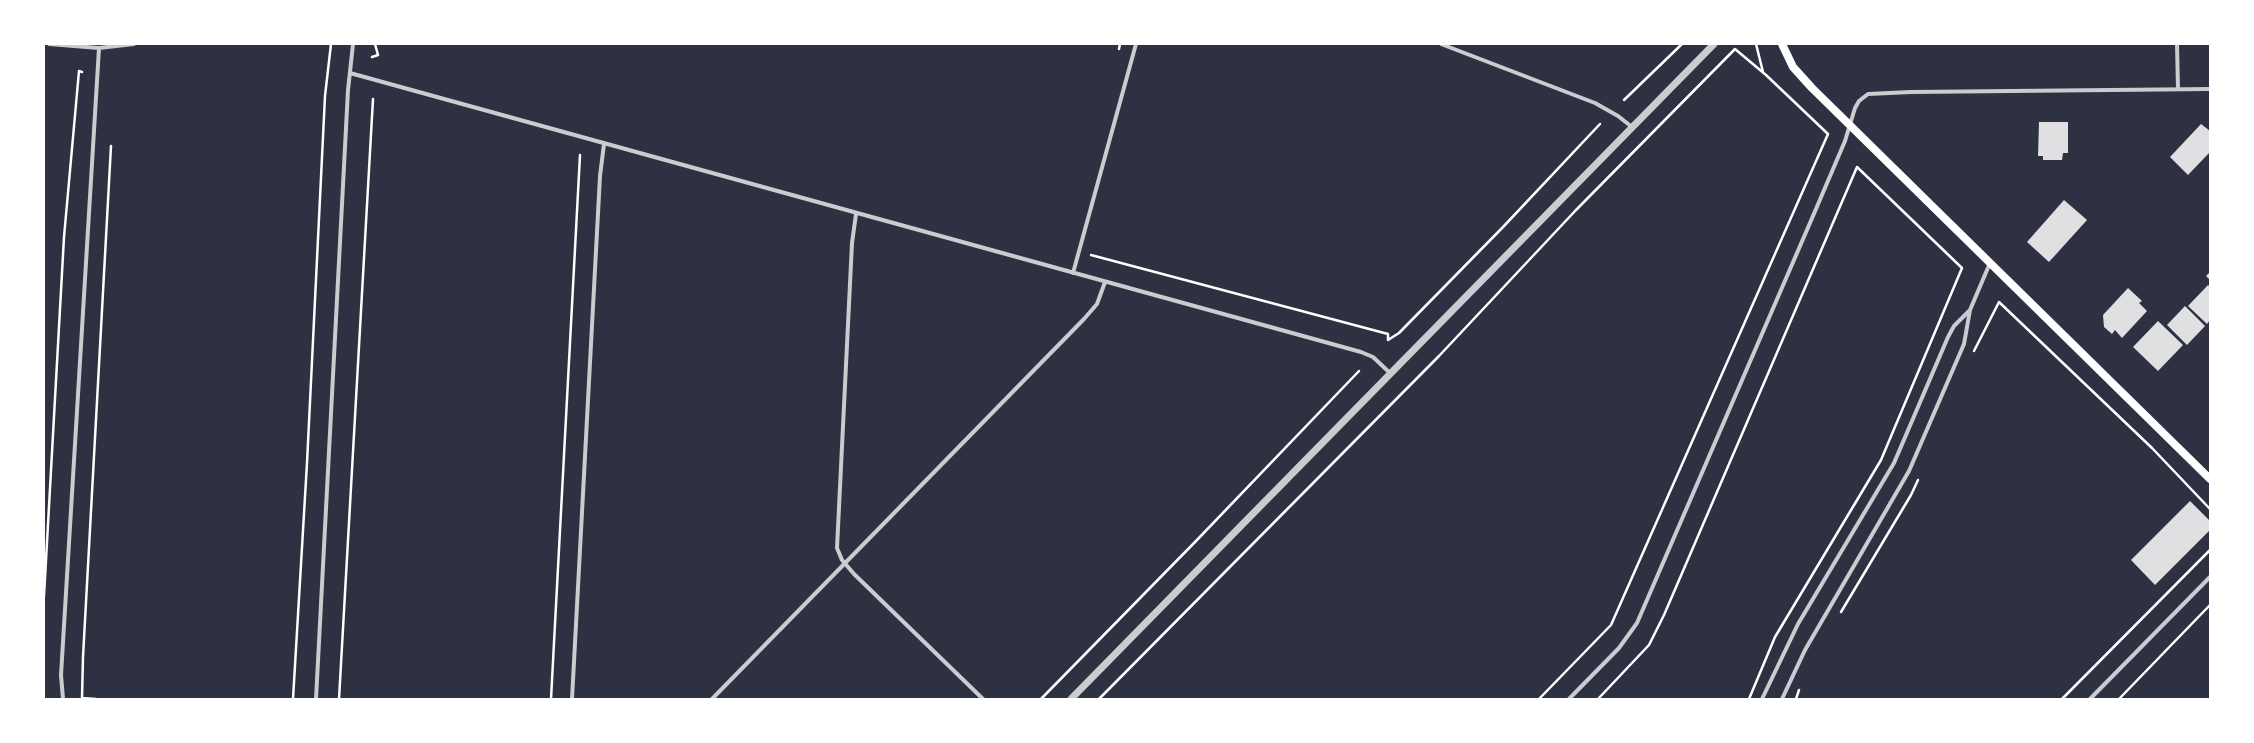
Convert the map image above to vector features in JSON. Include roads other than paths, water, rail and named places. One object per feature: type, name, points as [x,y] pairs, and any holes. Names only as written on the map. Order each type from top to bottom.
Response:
[{"type":"main road","points":[[1782,44],[1787,57],[1802,78],[2210,479]]},
{"type":"street","points":[[49,44],[99,48],[134,44]]},
{"type":"street","points":[[316,699],[350,73],[353,44]]},
{"type":"street","points":[[1073,273],[1136,44]]},
{"type":"street","points":[[1441,44],[1595,103],[1618,116],[1632,127]]},
{"type":"street","points":[[1071,699],[1714,44]]},
{"type":"street","points":[[2177,44],[2178,89]]},
{"type":"street","points":[[63,699],[61,669],[99,48]]},
{"type":"street","points":[[350,73],[856,214],[1361,352],[1372,357],[1390,373]]},
{"type":"street","points":[[1570,699],[1619,648],[1639,619],[1810,224],[1845,141],[1849,125],[1859,101],[1868,94],[1911,92],[2210,89]]},
{"type":"street","points":[[572,699],[600,176],[604,144]]},
{"type":"street","points":[[856,214],[852,243],[837,544],[839,555],[845,563],[983,699]]},
{"type":"street","points":[[1782,699],[1805,650],[1897,495],[1964,344],[1970,310],[1990,262]]},
{"type":"street","points":[[712,699],[1084,319],[1097,304],[1105,282]]},
{"type":"street","points":[[1762,699],[1798,624],[1894,463],[1954,326],[1970,310]]},
{"type":"street","points":[[2090,699],[2210,577]]}]
